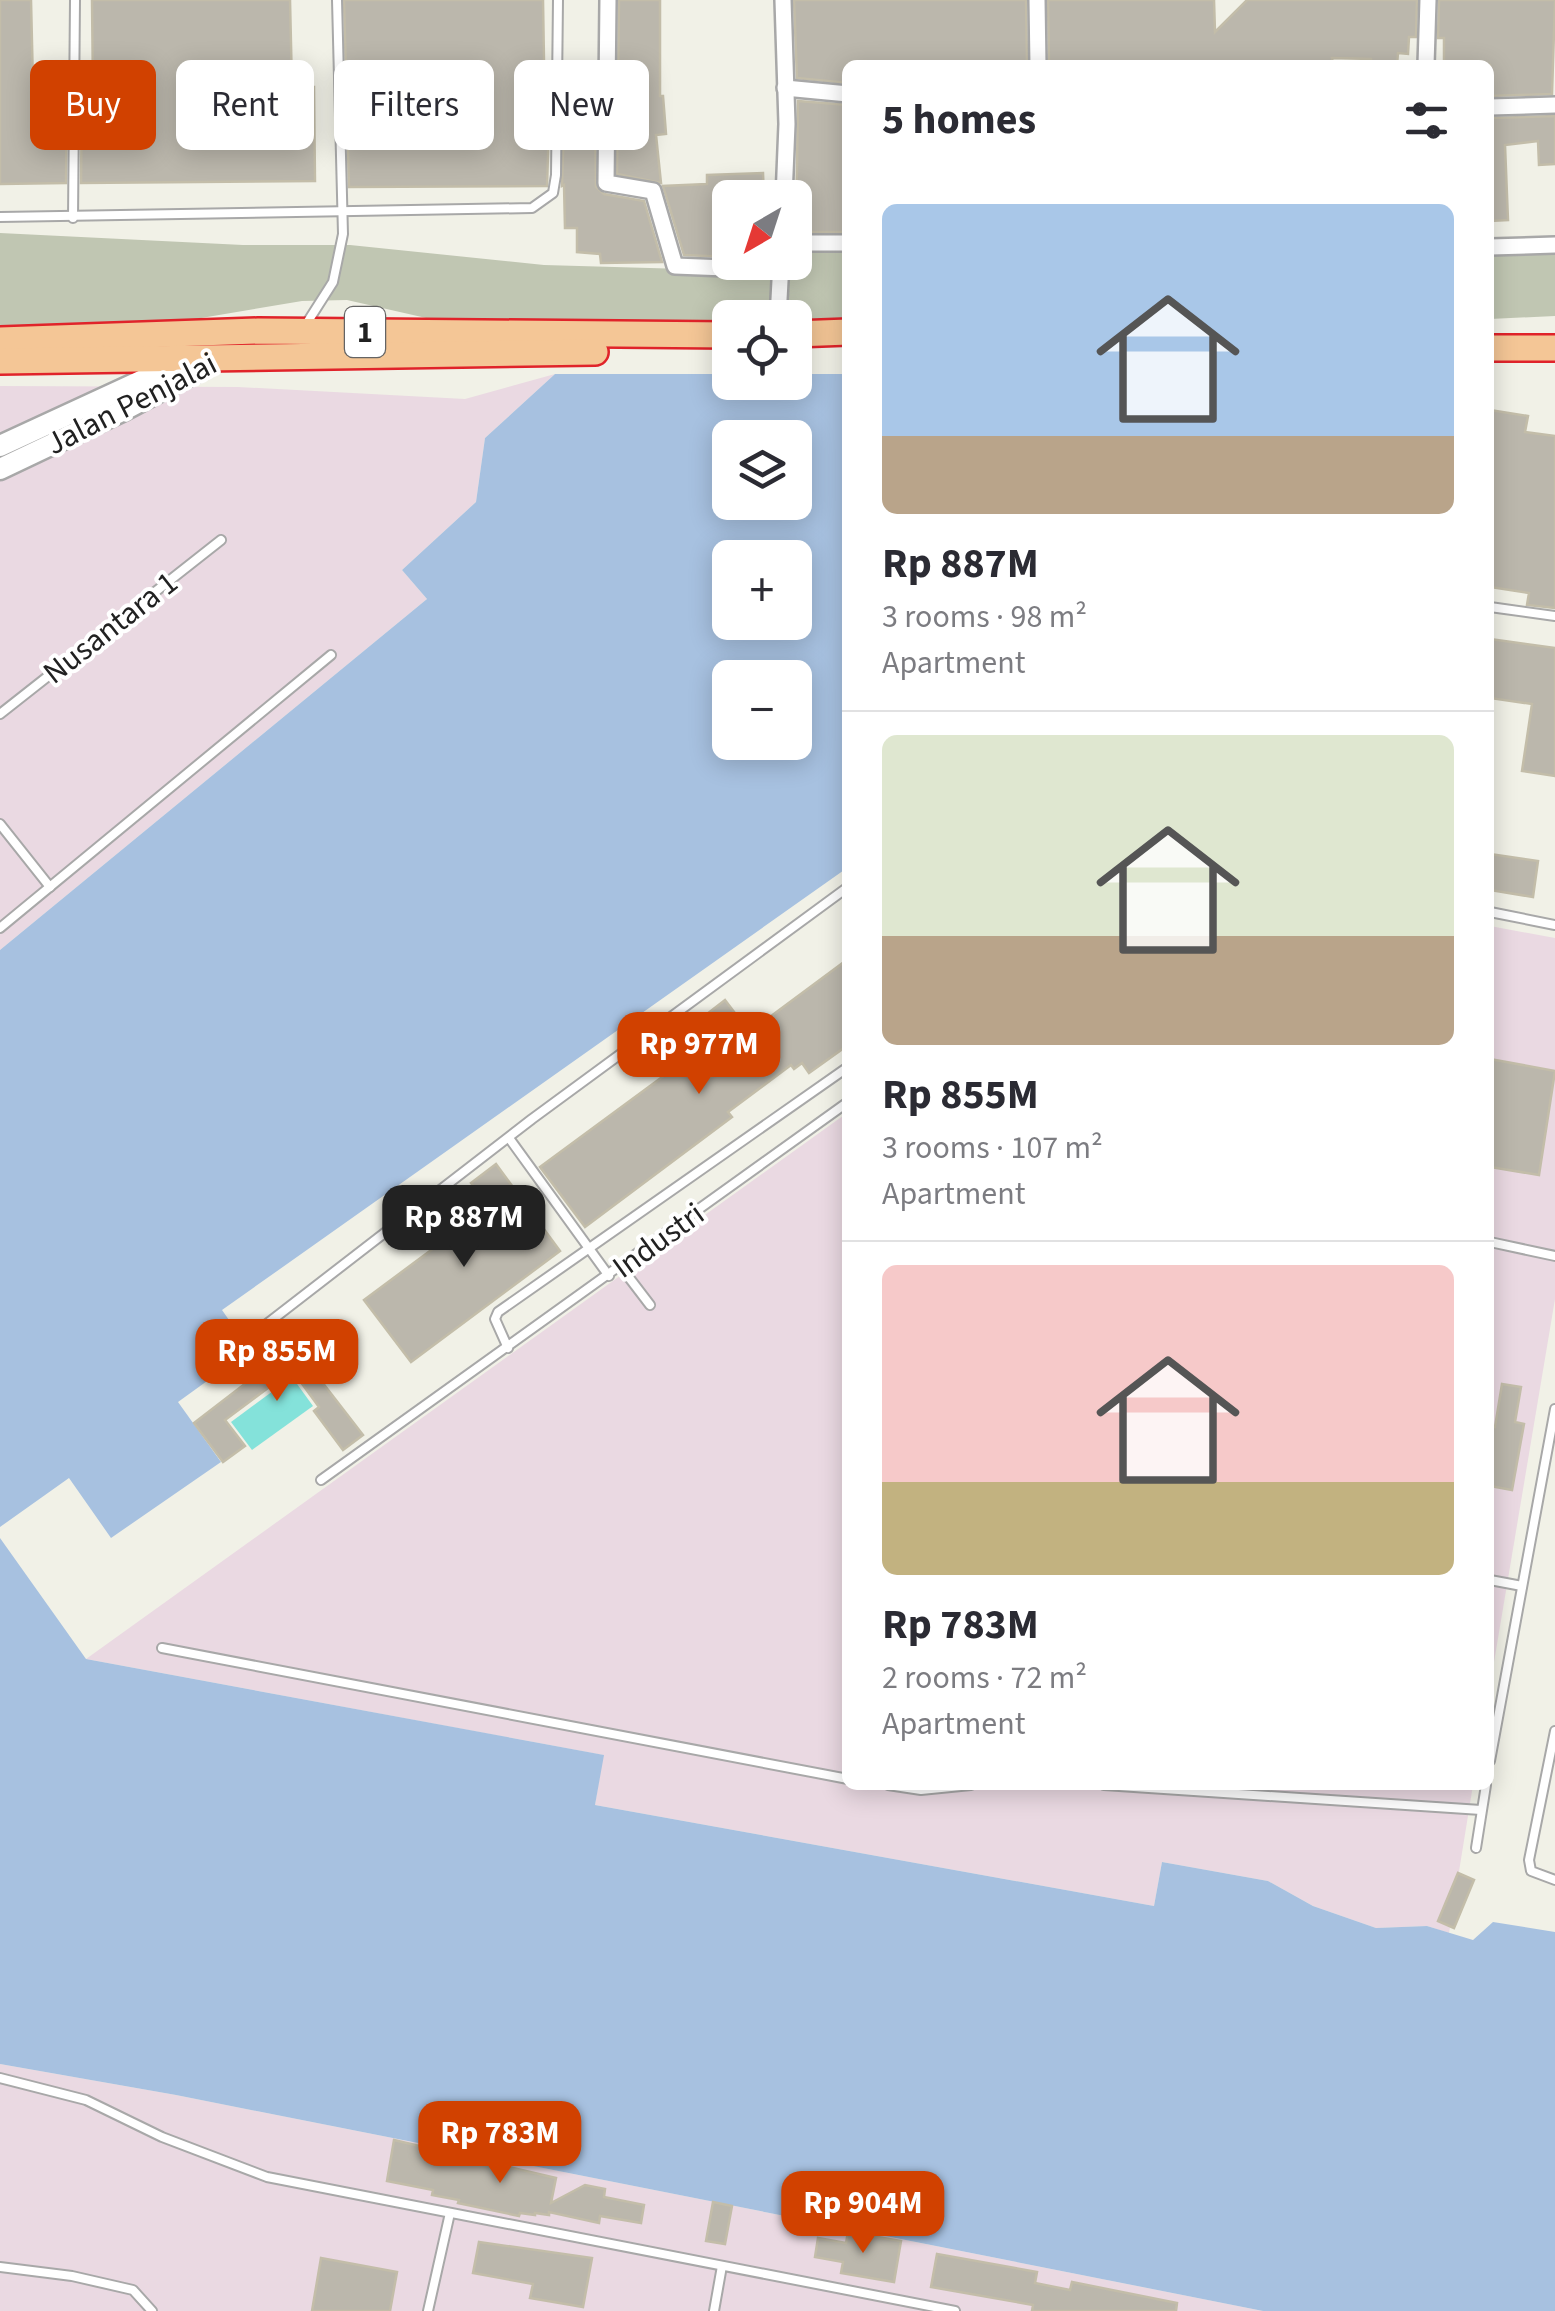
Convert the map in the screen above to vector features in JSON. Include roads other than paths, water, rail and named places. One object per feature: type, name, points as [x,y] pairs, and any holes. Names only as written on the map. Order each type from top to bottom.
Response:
[{"type":"highway","name":"1","points":[[0,361],[192,357],[258,331],[712,335]]},
{"type":"highway","points":[[1494,332],[1555,331]]},
{"type":"highway","points":[[812,333],[842,332]]},
{"type":"highway","name":"1","points":[[0,340],[227,344],[285,356],[712,350]]},
{"type":"highway","points":[[1494,348],[1555,348]]},
{"type":"highway","points":[[812,350],[842,349]]},
{"type":"street","points":[[608,0],[605,179],[610,186],[654,192],[672,263],[712,266]]},
{"type":"street","points":[[784,0],[784,180]]},
{"type":"street","points":[[1036,0],[1038,60]]},
{"type":"street","points":[[1426,60],[1428,0]]},
{"type":"street","points":[[785,88],[842,93]]},
{"type":"street","points":[[1494,106],[1555,105]]},
{"type":"street","points":[[812,243],[842,244]]},
{"type":"street","points":[[1494,246],[1555,245]]},
{"type":"street","name":"Jalan Penjalai","points":[[0,470],[124,410],[227,344]]},
{"type":"street","name":"Jalan Penjalai","points":[[0,446],[192,357]]},
{"type":"lane","points":[[73,218],[75,0]]},
{"type":"lane","points":[[285,356],[333,282],[343,234],[337,0]]},
{"type":"lane","points":[[0,216],[73,218],[532,208],[553,193],[558,0]]},
{"type":"lane","name":"Nusantara 1","points":[[0,714],[221,540]]},
{"type":"lane","points":[[1494,608],[1555,616]]},
{"type":"lane","points":[[0,928],[332,655]]},
{"type":"lane","points":[[0,824],[50,887]]},
{"type":"lane","points":[[255,1333],[509,1138],[842,891]]},
{"type":"lane","points":[[1494,913],[1555,925]]},
{"type":"lane","points":[[508,1348],[495,1320],[498,1312],[842,1071]]},
{"type":"lane","name":"Industri","points":[[321,1480],[842,1106]]},
{"type":"lane","points":[[509,1138],[609,1276]]},
{"type":"lane","points":[[1494,1243],[1555,1256]]},
{"type":"lane","points":[[621,1267],[650,1305]]},
{"type":"lane","points":[[1494,1739],[1555,1409]]},
{"type":"lane","points":[[1494,1581],[1522,1586]]},
{"type":"lane","points":[[162,1648],[842,1778]]},
{"type":"lane","points":[[1555,1731],[1529,1860],[1531,1871],[1555,1880]]},
{"type":"lane","points":[[1179,1790],[1481,1810]]},
{"type":"lane","points":[[1476,1848],[1485,1790]]},
{"type":"lane","points":[[0,2078],[86,2100],[162,2137],[268,2177],[955,2311]]},
{"type":"lane","points":[[428,2311],[450,2213]]},
{"type":"lane","points":[[714,2311],[722,2266]]},
{"type":"lane","points":[[0,2267],[72,2276],[134,2290],[152,2311]]}]
